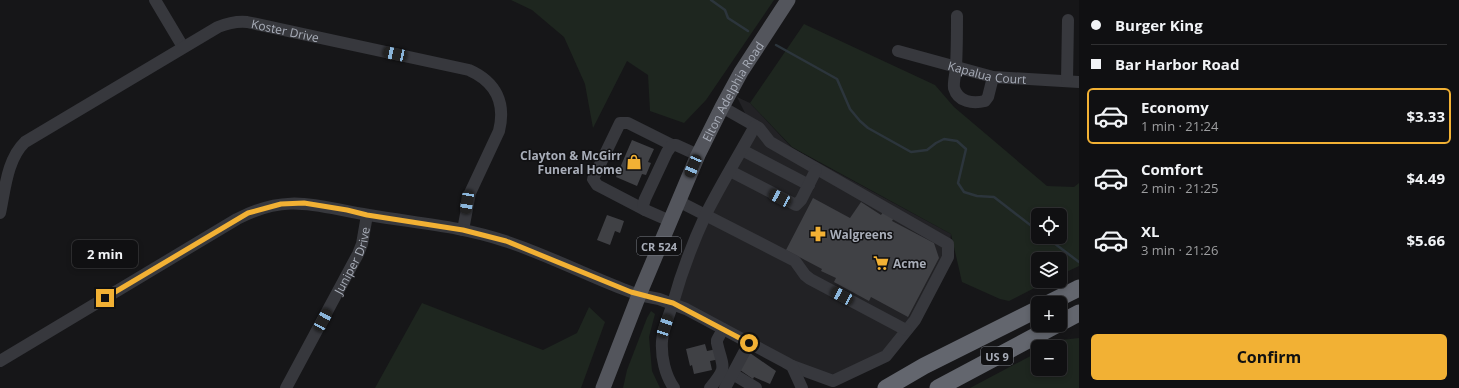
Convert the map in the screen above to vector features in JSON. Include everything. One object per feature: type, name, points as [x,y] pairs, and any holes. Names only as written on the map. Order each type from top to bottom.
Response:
[{"type":"highway","points":[[1063,296],[1079,288]]},
{"type":"highway","name":"US 9","points":[[886,388],[937,359],[1031,312]]},
{"type":"highway","points":[[1067,320],[1078,314]]},
{"type":"highway","name":"US 9","points":[[938,388],[1043,332]]},
{"type":"main road","name":"Elton Adelphia Road","points":[[603,388],[639,295],[698,155],[722,107],[758,44],[788,0]]},
{"type":"street","points":[[155,0],[183,47]]},
{"type":"street","points":[[957,16],[954,87],[958,95],[966,101],[978,103],[985,101],[988,97],[993,77]]},
{"type":"street","points":[[1066,81],[1068,20]]},
{"type":"street","name":"Koster Drive","points":[[0,213],[11,164],[15,153],[25,142],[183,47],[227,23],[238,21],[469,70],[478,74],[490,84],[497,94],[500,103],[502,121],[499,131],[470,193],[463,230]]},
{"type":"street","name":"Kapalua Court","points":[[898,51],[993,77],[1079,82]]},
{"type":"street","points":[[0,361],[248,213],[281,204],[304,203],[367,215],[463,230],[506,241],[639,295],[673,303],[792,366],[833,381],[886,356],[915,320],[948,257],[948,244],[816,170],[770,142],[759,128],[722,107]]},
{"type":"street","points":[[670,221],[597,185],[593,179],[620,123],[628,123],[672,145],[676,145],[698,155]]},
{"type":"street","points":[[674,388],[665,370],[662,341],[676,287],[706,215],[755,126]]},
{"type":"street","points":[[645,210],[643,205],[645,199],[667,152],[672,145]]},
{"type":"street","points":[[742,150],[809,185]]},
{"type":"street","points":[[730,171],[796,206],[801,200],[816,170]]},
{"type":"street","points":[[678,200],[795,261],[805,275],[810,279],[906,330]]},
{"type":"street","name":"Juniper Drive","points":[[286,388],[358,254],[362,244],[367,215]]},
{"type":"street","points":[[710,388],[723,371],[723,366],[716,343],[723,329]]},
{"type":"street","points":[[725,388],[749,343]]},
{"type":"street","points":[[792,366],[802,388]]},
{"type":"street","points":[[733,374],[756,388]]},
{"type":"shaded area","points":[[511,0],[774,0],[706,100],[684,123],[650,111],[648,75],[627,61],[593,128],[585,84],[564,37],[532,10]]},
{"type":"shaded area","points":[[804,24],[935,85],[954,107],[1047,186],[1074,187],[1079,183],[1079,266],[1067,272],[1067,252],[1031,252],[1031,288],[1034,288],[1009,301],[1000,299],[962,282],[951,234],[792,147],[750,103]]},
{"type":"shaded area","points":[[737,97],[750,103],[792,148],[951,234],[948,257],[886,356],[833,381],[673,303],[706,215],[753,129]]},
{"type":"shaded area","points":[[422,303],[543,350],[577,333],[589,307],[605,322],[581,388],[375,388]]},
{"type":"shaded area","points":[[651,311],[655,314],[649,337],[652,371],[660,388],[623,388],[627,370]]},
{"type":"shaded area","points":[[1079,338],[1079,388],[970,388],[1031,356],[1031,376],[1067,376],[1067,340],[1061,340]]},
{"type":"building","points":[[632,140],[654,149],[648,162],[651,163],[646,175],[642,174],[637,186],[616,177]]},
{"type":"building","name":"Acme","points":[[813,198],[850,218],[861,202],[881,215],[883,212],[894,218],[892,221],[934,243],[939,258],[908,317],[871,297],[869,301],[834,282],[836,278],[821,271],[822,269],[786,250]]},
{"type":"building","points":[[607,215],[624,221],[620,233],[615,231],[610,245],[597,240]]},
{"type":"building","points":[[705,344],[707,351],[717,349],[720,359],[710,361],[712,370],[694,374],[692,365],[690,366],[686,349]]},
{"type":"building","points":[[750,353],[776,371],[770,384],[754,377],[753,379],[740,370]]},
{"type":"waterway","points":[[711,0],[725,10],[728,18],[748,31]]},
{"type":"waterway","points":[[776,45],[837,79],[850,109],[860,121],[868,128],[911,152],[927,150],[944,139],[957,141],[966,149],[958,183],[964,192],[977,196],[994,197],[1031,226]]},
{"type":"waterway","points":[[1055,244],[1079,262]]},
{"type":"place","name":"Clayton & McGirr Funeral Home","points":[[634,162]]},
{"type":"place","name":"Walgreens","points":[[818,234]]},
{"type":"place","name":"Acme","points":[[881,263]]},
{"type":"route","points":[[105,298],[248,213],[269,206],[304,203],[316,204],[367,215],[475,232],[506,241],[639,295],[673,303],[749,343]]}]
